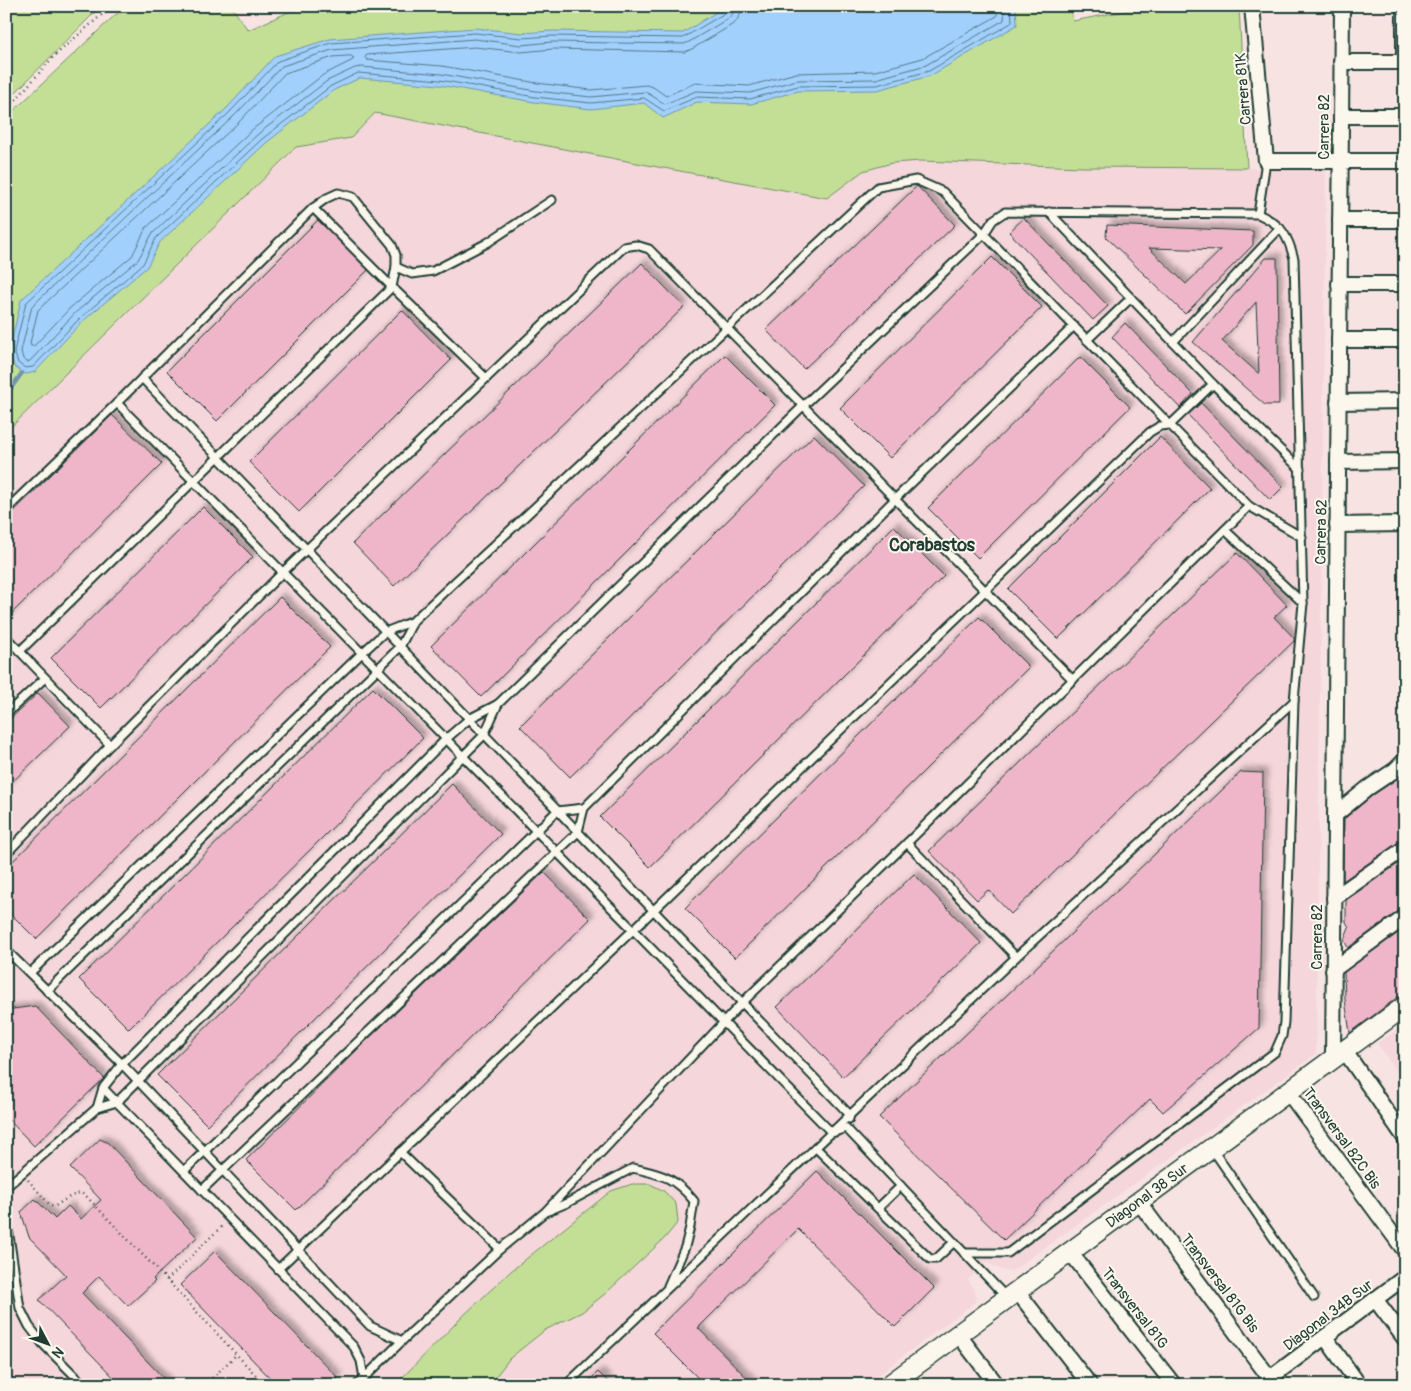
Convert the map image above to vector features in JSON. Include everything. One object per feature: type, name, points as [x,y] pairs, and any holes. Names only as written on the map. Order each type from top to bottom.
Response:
[{"type":"street","name":"Carrera 81K","points":[[1252,6],[1266,165]]},
{"type":"street","name":"Carrera 82","points":[[1338,1054],[1334,970],[1334,898],[1342,6]]},
{"type":"street","points":[[1341,62],[1404,62],[1404,6]]},
{"type":"street","points":[[1341,116],[1405,116]]},
{"type":"street","points":[[1266,165],[1340,161],[1405,161]]},
{"type":"street","points":[[1340,220],[1405,220]]},
{"type":"street","points":[[1339,284],[1405,284]]},
{"type":"street","points":[[1339,340],[1405,340]]},
{"type":"street","points":[[1338,402],[1405,402]]},
{"type":"street","points":[[1338,462],[1405,461]]},
{"type":"street","points":[[1337,525],[1405,524]]},
{"type":"street","points":[[1335,814],[1395,770],[1405,760]]},
{"type":"street","points":[[1334,898],[1405,848]]},
{"type":"street","points":[[1334,970],[1405,917]]},
{"type":"street","name":"Diagonal 38 Sur","points":[[898,1382],[958,1334],[1405,1006]]},
{"type":"street","points":[[1338,1054],[1405,1138]]},
{"type":"street","name":"Transversal 82C Bis","points":[[1288,1092],[1405,1251]]},
{"type":"street","name":"Transversal 81G Bis","points":[[1138,1201],[1272,1381]]},
{"type":"street","name":"Transversal 81G","points":[[1070,1252],[1174,1385]]},
{"type":"street","name":"Diagonal 34B Sur","points":[[1272,1381],[1325,1337],[1405,1276]]},
{"type":"street","points":[[1012,1294],[1090,1385]]},
{"type":"street","points":[[1375,1299],[1405,1339]]},
{"type":"street","points":[[958,1334],[997,1385]]},
{"type":"street","points":[[1325,1337],[1359,1385]]},
{"type":"lane","points":[[1258,214],[1266,165]]},
{"type":"lane","points":[[47,990],[400,647],[414,620],[878,187],[916,180],[943,192],[1249,506],[1302,537]]},
{"type":"lane","points":[[6,510],[117,403],[313,208],[326,198],[338,193],[353,197],[392,245],[396,255],[392,287],[20,651]]},
{"type":"lane","points":[[396,267],[412,274],[433,271],[487,243],[552,200]]},
{"type":"lane","points":[[313,208],[486,378]]},
{"type":"lane","points":[[98,1108],[103,1088],[122,1064],[446,739],[469,719],[498,704],[803,406],[984,234],[993,220],[1005,212],[1258,214],[1269,219],[1280,228],[1290,242],[1294,258],[1304,602],[1294,701],[1282,1036],[1275,1052],[1008,1253],[964,1253]]},
{"type":"lane","points":[[1049,212],[1213,384],[1300,469]]},
{"type":"lane","points":[[1173,342],[1280,228]]},
{"type":"lane","points":[[6,854],[110,745],[283,572],[624,246],[636,245],[649,249],[1073,680]]},
{"type":"lane","points":[[1087,340],[1131,298]]},
{"type":"lane","points":[[202,1190],[578,832],[584,808],[895,499],[1074,326]]},
{"type":"lane","points":[[142,378],[850,1116]]},
{"type":"lane","points":[[278,1269],[1150,432],[1160,426],[1170,425],[1213,384]]},
{"type":"lane","points":[[117,403],[832,1133]]},
{"type":"lane","points":[[357,1385],[500,1249],[545,1212],[742,1003],[1249,506]]},
{"type":"lane","points":[[1225,530],[1304,602]]},
{"type":"lane","points":[[30,973],[362,653],[385,632],[414,620]]},
{"type":"lane","points":[[6,637],[110,745]]},
{"type":"lane","points":[[6,714],[46,678]]},
{"type":"lane","points":[[566,1385],[1016,958],[1294,701]]},
{"type":"lane","points":[[6,1187],[98,1108],[117,1102],[484,735],[498,704]]},
{"type":"lane","points":[[184,1171],[557,811],[584,808]]},
{"type":"lane","points":[[907,843],[1016,958]]},
{"type":"lane","points":[[6,950],[122,1064],[370,1326],[402,1341]]},
{"type":"lane","points":[[103,1088],[354,1347],[361,1360],[364,1378]]},
{"type":"lane","points":[[846,1128],[850,1116]]},
{"type":"lane","points":[[846,1128],[964,1253],[1012,1294]]},
{"type":"lane","points":[[832,1133],[846,1128]]},
{"type":"lane","points":[[1212,1147],[1314,1297]]},
{"type":"lane","points":[[816,1148],[930,1259],[936,1259],[954,1242]]},
{"type":"lane","points":[[400,1152],[500,1249]]},
{"type":"lane","points":[[545,1212],[567,1203],[632,1168],[669,1178],[683,1188],[694,1201],[685,1247],[666,1290]]},
{"type":"lane","points":[[878,1208],[901,1186]]},
{"type":"lane","points":[[6,1216],[20,1308],[29,1326],[42,1343],[84,1385]]},
{"type":"path","points":[[6,111],[54,56],[112,6]]},
{"type":"path","points":[[22,1173],[51,1206],[54,1207],[62,1200],[75,1194],[81,1193],[86,1196],[265,1385]]},
{"type":"path","points":[[167,1280],[230,1219]]},
{"type":"path","points":[[205,1385],[237,1354]]},
{"type":"shaded area","points":[[375,113],[827,198],[863,171],[892,163],[921,161],[1083,167],[1326,169],[1316,1054],[1012,1271],[1004,1271],[986,1262],[968,1280],[975,1290],[975,1302],[865,1385],[6,1385],[6,432],[296,147],[351,138]]},
{"type":"shaded area","points":[[1405,1025],[1405,1084],[1377,1043]]},
{"type":"green space","points":[[6,6],[101,6],[6,102]]},
{"type":"green space","points":[[127,6],[231,6],[248,30],[306,6],[1070,6],[1073,21],[1151,6],[1239,6],[1247,168],[1083,167],[921,161],[892,163],[863,171],[827,198],[375,113],[351,138],[296,147],[6,432],[6,118]]},
{"type":"green space","points":[[632,1184],[650,1184],[664,1191],[676,1204],[678,1222],[665,1238],[606,1293],[582,1312],[545,1330],[510,1358],[489,1385],[395,1385],[463,1316],[511,1271],[611,1191]]},
{"type":"water","points":[[726,6],[1016,6],[1017,25],[930,76],[877,90],[798,91],[751,104],[697,102],[663,118],[644,103],[591,109],[534,102],[439,85],[360,78],[334,90],[266,143],[160,242],[147,267],[83,321],[35,372],[22,373],[14,366],[9,352],[21,300],[227,108],[275,56],[330,39],[475,28],[522,33],[552,31],[683,33]]},
{"type":"building","points":[[917,186],[955,225],[804,369],[766,330]]},
{"type":"building","points":[[1024,218],[1108,306],[1093,320],[1009,232]]},
{"type":"building","points":[[318,220],[368,270],[217,421],[167,371]]},
{"type":"building","points":[[1107,225],[1253,231],[1253,245],[1185,314],[1106,237]],"holes":[[[1149,248],[1221,250],[1186,284]]]},
{"type":"building","points":[[992,257],[1042,307],[890,458],[840,408]]},
{"type":"building","points":[[1266,258],[1277,258],[1279,405],[1265,405],[1193,342]],"holes":[[[1256,302],[1259,374],[1222,341]]]},
{"type":"building","points":[[642,263],[684,307],[394,586],[353,543]]},
{"type":"building","points":[[402,310],[451,360],[299,512],[249,462]]},
{"type":"building","points":[[1125,323],[1193,394],[1180,408],[1112,337]]},
{"type":"building","points":[[725,355],[775,405],[481,697],[431,646]]},
{"type":"building","points":[[1080,357],[1130,407],[978,558],[928,508]]},
{"type":"building","points":[[1201,403],[1283,487],[1270,500],[1188,415]]},
{"type":"building","points":[[112,415],[162,464],[6,619],[6,519]]},
{"type":"building","points":[[814,435],[864,486],[570,777],[520,726]]},
{"type":"building","points":[[1160,437],[1210,488],[1058,639],[1008,589]]},
{"type":"building","points":[[203,507],[253,557],[101,708],[51,658]]},
{"type":"building","points":[[894,526],[944,576],[650,867],[600,817]]},
{"type":"building","points":[[1237,553],[1287,605],[1274,617],[1294,638],[1294,641],[1011,914],[988,890],[977,900],[929,851]]},
{"type":"building","points":[[280,597],[330,647],[36,939],[6,909],[6,868]]},
{"type":"building","points":[[979,617],[1029,667],[735,958],[685,908]]},
{"type":"building","points":[[373,688],[423,738],[129,1029],[79,979]]},
{"type":"building","points":[[38,693],[70,726],[6,788],[6,723]]},
{"type":"building","points":[[1241,772],[1263,773],[1259,1028],[1163,1112],[1150,1099],[1004,1240],[879,1117]]},
{"type":"building","points":[[1405,773],[1405,839],[1343,881],[1344,819],[1373,795]]},
{"type":"building","points":[[452,784],[501,834],[207,1125],[157,1075]]},
{"type":"building","points":[[1405,859],[1405,908],[1348,948],[1344,940],[1349,927],[1346,922],[1346,900]]},
{"type":"building","points":[[544,872],[590,919],[296,1210],[246,1160],[366,1041]]},
{"type":"building","points":[[914,874],[981,943],[843,1077],[777,1007]]},
{"type":"building","points":[[1405,928],[1405,995],[1398,997],[1350,1033],[1345,1000],[1344,972]]},
{"type":"building","points":[[35,1006],[104,1078],[34,1146],[6,1117],[6,1010]]},
{"type":"building","points":[[100,1139],[108,1143],[197,1237],[128,1306],[99,1276],[82,1293],[170,1385],[121,1385],[39,1300],[66,1275],[29,1237],[21,1212],[35,1199],[55,1219],[68,1206],[81,1219],[101,1200],[70,1168]]},
{"type":"building","points":[[817,1171],[934,1288],[895,1327],[798,1229],[698,1328],[754,1385],[705,1385],[653,1333]]},
{"type":"building","points":[[215,1251],[338,1378],[331,1385],[277,1385],[180,1285]]},
{"type":"building","points":[[598,1372],[611,1385],[585,1385]]},
{"type":"waterway","points":[[6,395],[22,373]]},
{"type":"district","name":"Corabastos","points":[[932,545]]}]
